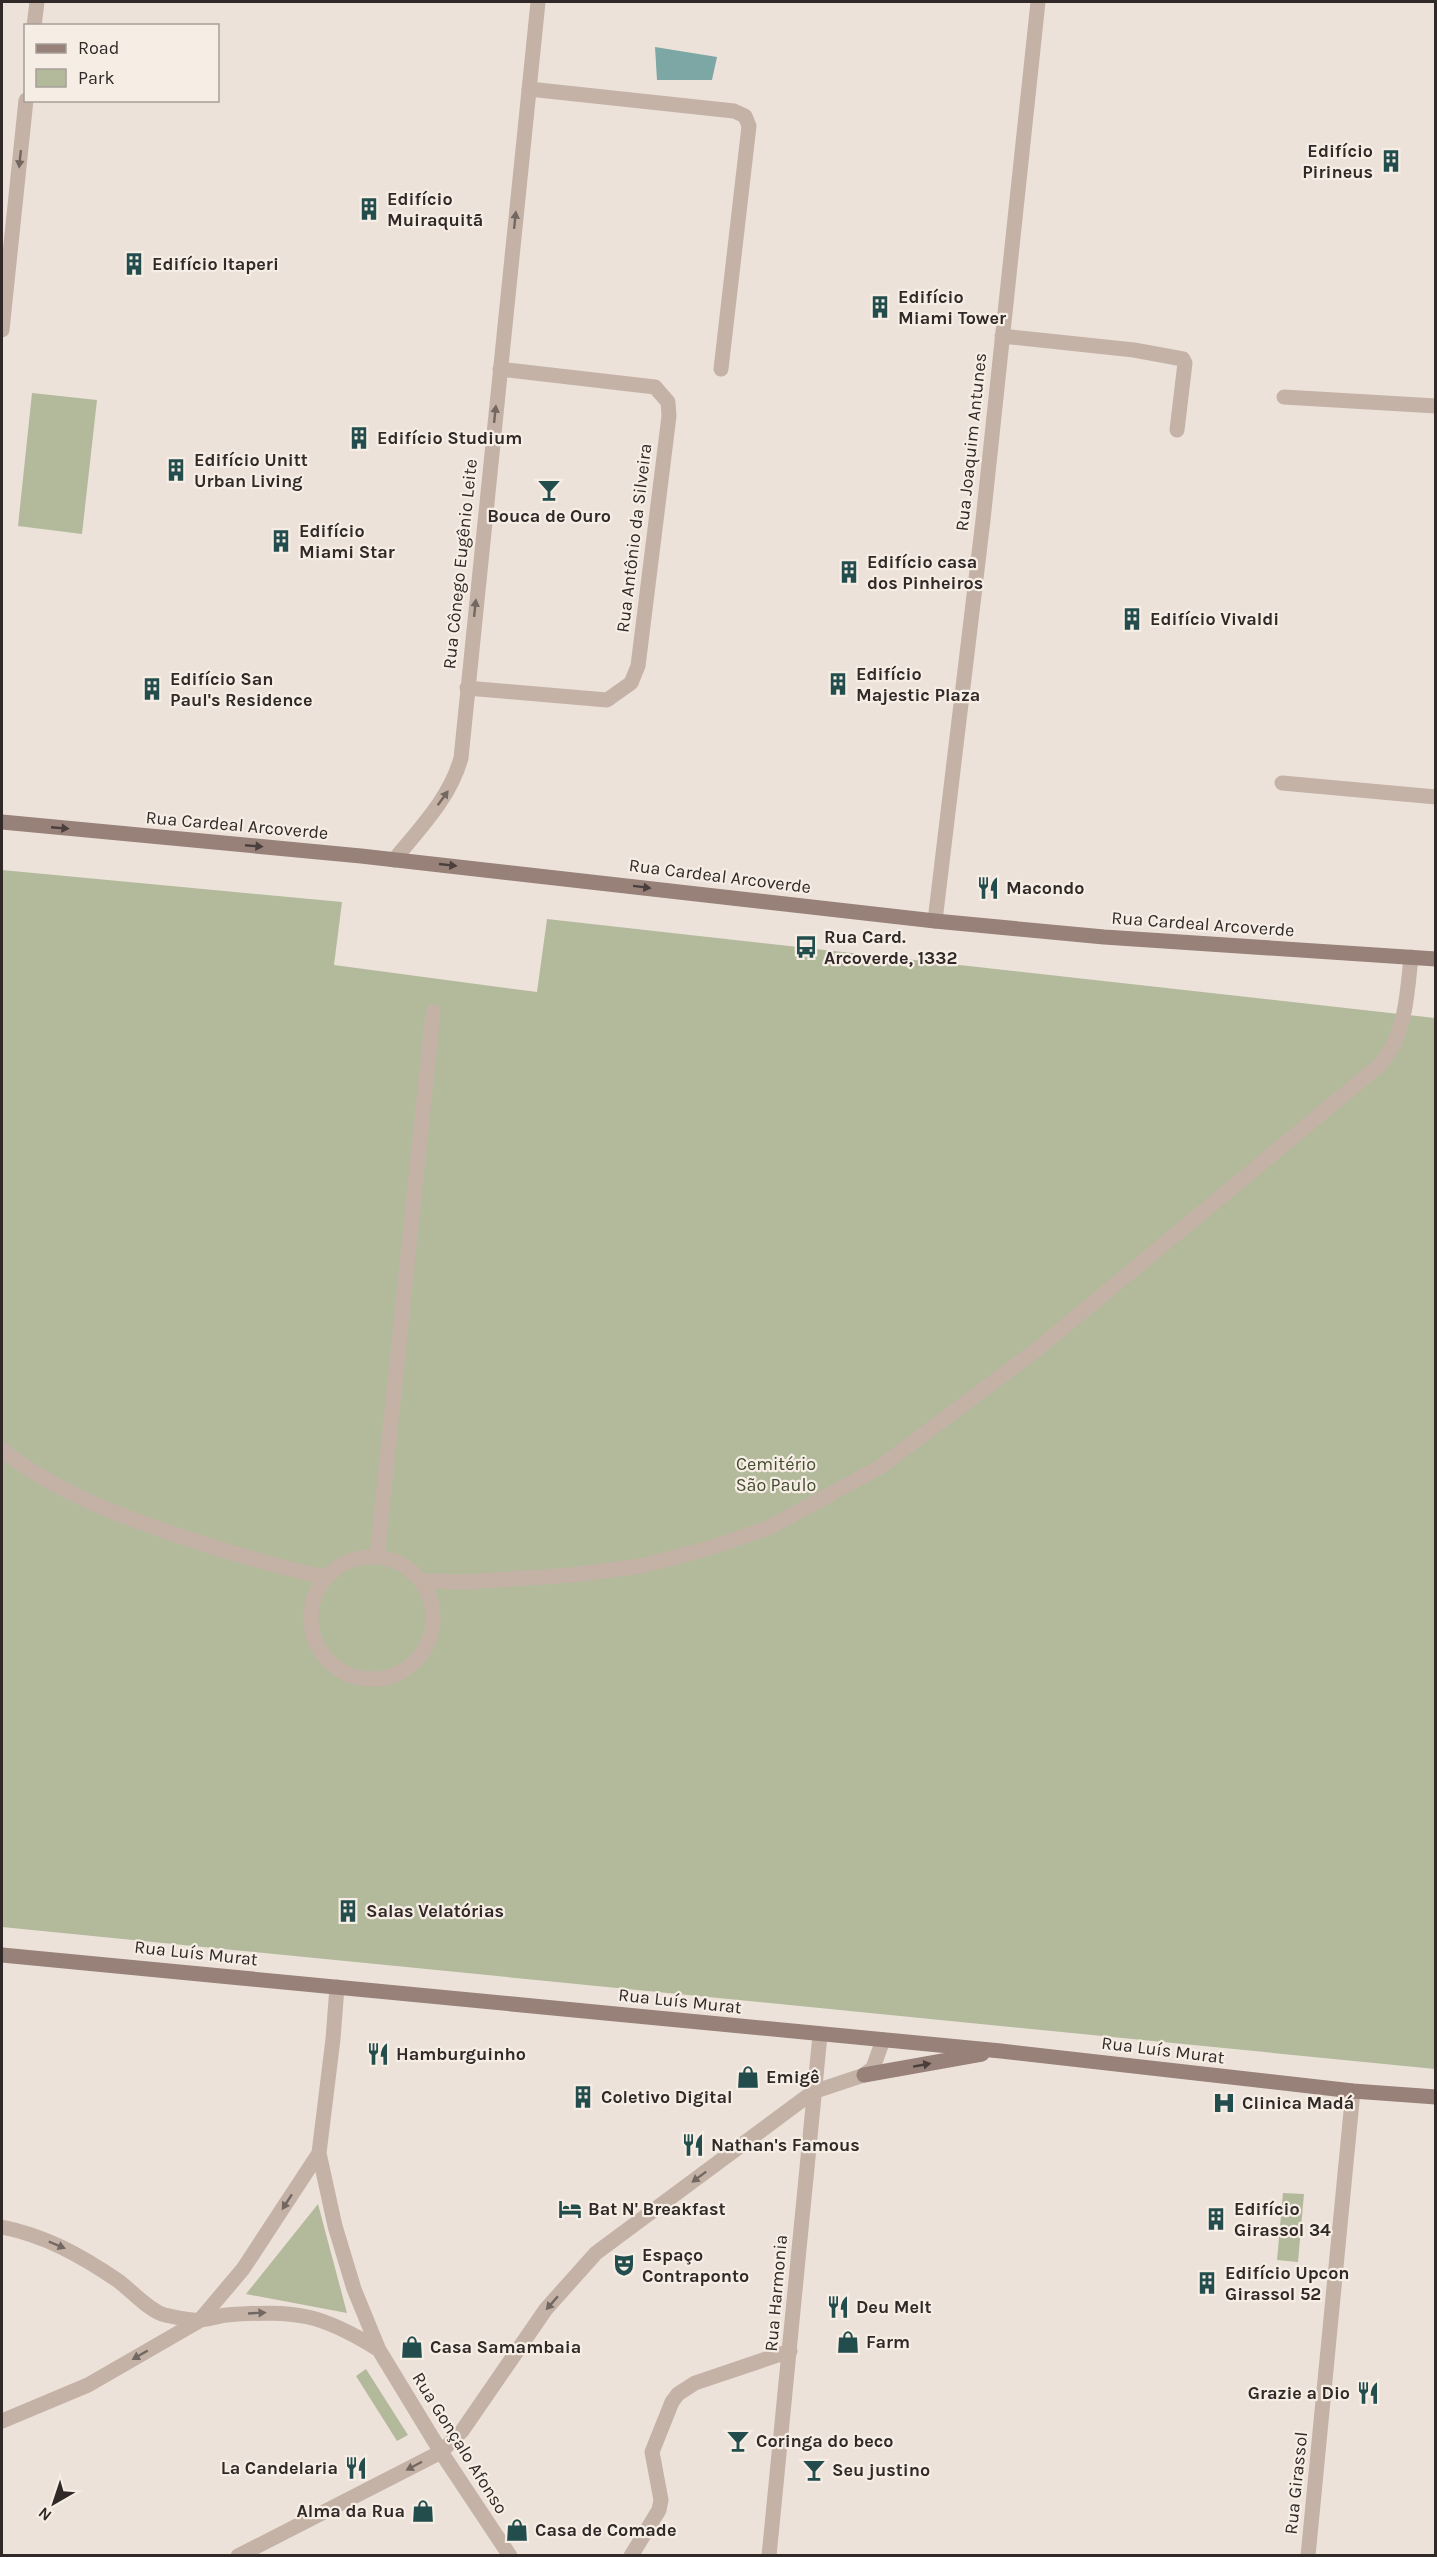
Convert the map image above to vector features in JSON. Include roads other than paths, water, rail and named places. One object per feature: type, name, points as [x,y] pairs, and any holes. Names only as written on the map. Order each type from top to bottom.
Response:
[{"type":"street","points":[[34,24],[37,2]]},
{"type":"street","name":"Rua Cônego Eugênio Leite","points":[[394,860],[447,795],[462,758],[467,688],[538,2]]},
{"type":"street","name":"Rua Joaquim Antunes","points":[[935,921],[983,520],[1038,2]]},
{"type":"street","points":[[529,89],[734,111],[745,116],[749,126],[722,369]]},
{"type":"street","points":[[2,330],[26,102]]},
{"type":"street","points":[[1002,336],[1134,350],[1182,359],[1185,363],[1177,430]]},
{"type":"street","name":"Rua Antônio da Silveira","points":[[467,688],[607,700],[631,683],[638,666],[669,416],[668,402],[664,394],[655,387],[500,369]]},
{"type":"street","points":[[1284,397],[1436,406]]},
{"type":"street","points":[[1282,783],[1436,797]]},
{"type":"street","name":"Rua Cardeal Arcoverde","points":[[2,822],[394,860],[935,921],[1104,937],[1436,959]]},
{"type":"street","points":[[421,1581],[466,1582],[571,1575],[641,1566],[703,1550],[768,1528],[880,1467],[1035,1351],[1381,1064],[1392,1050],[1401,1030],[1411,957]]},
{"type":"street","points":[[377,1557],[433,1012]]},
{"type":"street","points":[[2,1450],[68,1491],[115,1515],[232,1553],[325,1577]]},
{"type":"street","points":[[377,1557],[401,1565],[421,1581],[431,1602],[434,1625],[427,1647],[413,1666],[393,1677],[370,1681],[347,1675],[328,1662],[315,1643],[310,1620],[313,1597],[325,1577],[340,1565],[358,1558],[377,1557]]},
{"type":"street","name":"Rua Luís Murat","points":[[2,1955],[1001,2051],[1353,2091],[1436,2097]]},
{"type":"street","points":[[2,2421],[88,2385],[199,2320],[243,2269],[319,2153],[337,1987]]},
{"type":"street","name":"Rua Harmonia","points":[[769,2556],[820,2035]]},
{"type":"street","points":[[864,2075],[873,2068],[883,2040]]},
{"type":"street","points":[[238,2556],[441,2452],[462,2430],[546,2309],[596,2253],[813,2092],[864,2075],[1001,2051]]},
{"type":"street","name":"Rua Girassol","points":[[1308,2556],[1353,2091]]},
{"type":"street","name":"Rua Gonçalo Afonso","points":[[319,2153],[335,2226],[354,2289],[379,2350],[441,2452],[510,2556]]},
{"type":"street","points":[[2,2227],[62,2245],[117,2281],[161,2314],[199,2320]]},
{"type":"street","points":[[161,2314],[166,2340]]},
{"type":"street","name":"Rua Gonçalo Afonso","points":[[199,2320],[242,2314],[301,2314],[344,2329],[379,2350]]},
{"type":"street","points":[[632,2556],[659,2510],[661,2500],[652,2452],[678,2394],[695,2383],[790,2351]]},
{"type":"water","points":[[655,47],[717,57],[712,80],[657,80]]},
{"type":"place","name":"Edifício Pirineus","points":[[1391,161]]},
{"type":"place","name":"Edifício Muiraquitã","points":[[369,209]]},
{"type":"place","name":"Edifício Itaperi","points":[[134,264]]},
{"type":"place","name":"Edifício Miami Tower","points":[[880,307]]},
{"type":"place","name":"Edifício Studium","points":[[359,438]]},
{"type":"place","name":"Edifício Unitt Urban Living","points":[[176,470]]},
{"type":"place","name":"Bouca de Ouro","points":[[549,490]]},
{"type":"place","name":"Edifício Miami Star","points":[[281,541]]},
{"type":"place","name":"Edifício casa dos Pinheiros","points":[[849,572]]},
{"type":"place","name":"Edifício Vivaldi","points":[[1132,619]]},
{"type":"place","name":"Edifício Majestic Plaza","points":[[838,684]]},
{"type":"place","name":"Edifício San Paul's Residence","points":[[152,689]]},
{"type":"place","name":"Macondo","points":[[988,888]]},
{"type":"place","name":"Rua Card. Arcoverde, 1332","points":[[806,947]]},
{"type":"place","name":"Salas Velatórias","points":[[348,1911]]},
{"type":"place","name":"Hamburguinho","points":[[378,2054]]},
{"type":"place","name":"Emigê","points":[[748,2077]]},
{"type":"place","name":"Coletivo Digital","points":[[583,2097]]},
{"type":"place","name":"Clinica Madá","points":[[1224,2103]]},
{"type":"place","name":"Nathan's Famous","points":[[693,2145]]},
{"type":"place","name":"Bat N' Breakfast","points":[[570,2209]]},
{"type":"place","name":"Edifício Girassol 34","points":[[1216,2219]]},
{"type":"place","name":"Espaço Contraponto","points":[[624,2265]]},
{"type":"place","name":"Edifício Upcon Girassol 52","points":[[1207,2283]]},
{"type":"place","name":"Deu Melt","points":[[838,2307]]},
{"type":"place","name":"Farm","points":[[848,2342]]},
{"type":"place","name":"Casa Samambaia","points":[[412,2347]]},
{"type":"place","name":"Grazie a Dio","points":[[1368,2393]]},
{"type":"place","name":"Coringa do beco","points":[[738,2441]]},
{"type":"place","name":"La Candelaria","points":[[356,2468]]},
{"type":"place","name":"Seu justino","points":[[814,2470]]},
{"type":"place","name":"Alma da Rua","points":[[423,2511]]},
{"type":"place","name":"Casa de Comade","points":[[517,2530]]},
{"type":"park label","name":"Cemitério São Paulo","points":[[776,1474]]}]
